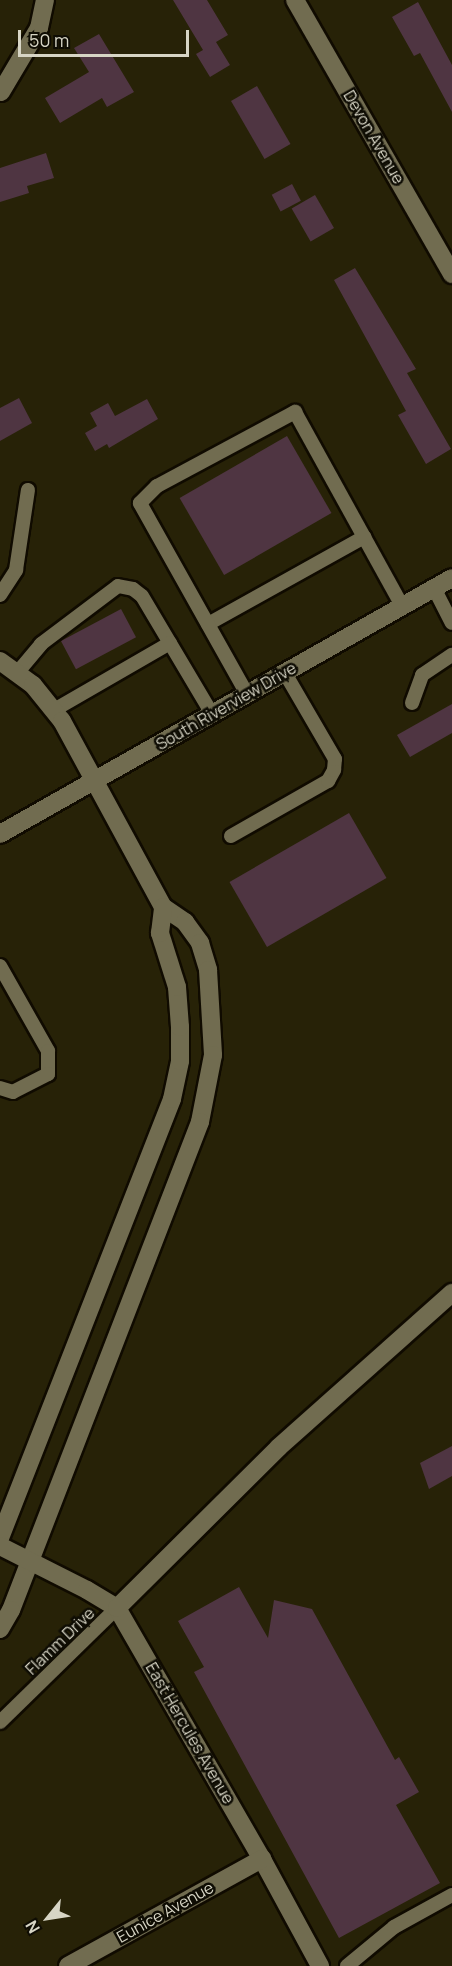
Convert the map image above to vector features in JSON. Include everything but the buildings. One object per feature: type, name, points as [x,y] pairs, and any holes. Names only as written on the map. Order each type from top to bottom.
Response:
[{"type":"street","points":[[1,92],[39,28],[45,0]]},
{"type":"street","name":"Devon Avenue","points":[[295,0],[452,274]]},
{"type":"street","name":"South Riverview Drive","points":[[0,834],[452,578]]},
{"type":"street","points":[[0,661],[33,685],[54,710],[163,907],[185,922],[200,943],[208,970],[213,1055],[200,1122],[11,1610],[0,1629]]},
{"type":"street","points":[[0,1538],[172,1099],[180,1061],[180,1027],[177,987],[160,933],[163,907]]},
{"type":"street","points":[[0,1546],[87,1590],[117,1608],[279,1447],[452,1293]]},
{"type":"street","name":"East Hercules Avenue","points":[[117,1608],[262,1858],[320,1966]]},
{"type":"street","name":"Eunice Avenue","points":[[68,1966],[262,1858]]},
{"type":"lane","points":[[248,694],[140,503],[157,486],[296,412],[402,606]]},
{"type":"lane","points":[[0,596],[16,570],[28,490]]},
{"type":"lane","points":[[208,624],[361,532]]},
{"type":"lane","points":[[17,673],[41,644],[118,586],[133,589],[142,596],[212,714]]},
{"type":"lane","points":[[434,588],[452,623]]},
{"type":"lane","points":[[54,710],[170,643]]},
{"type":"lane","points":[[412,703],[422,675],[452,655]]},
{"type":"lane","points":[[231,836],[328,781],[334,770],[335,759],[285,673]]},
{"type":"lane","points":[[0,966],[48,1051],[48,1074],[13,1092],[0,1088]]},
{"type":"lane","name":"Flamm Drive","points":[[0,1722],[117,1608]]},
{"type":"lane","points":[[346,1966],[394,1928],[452,1895]]}]
